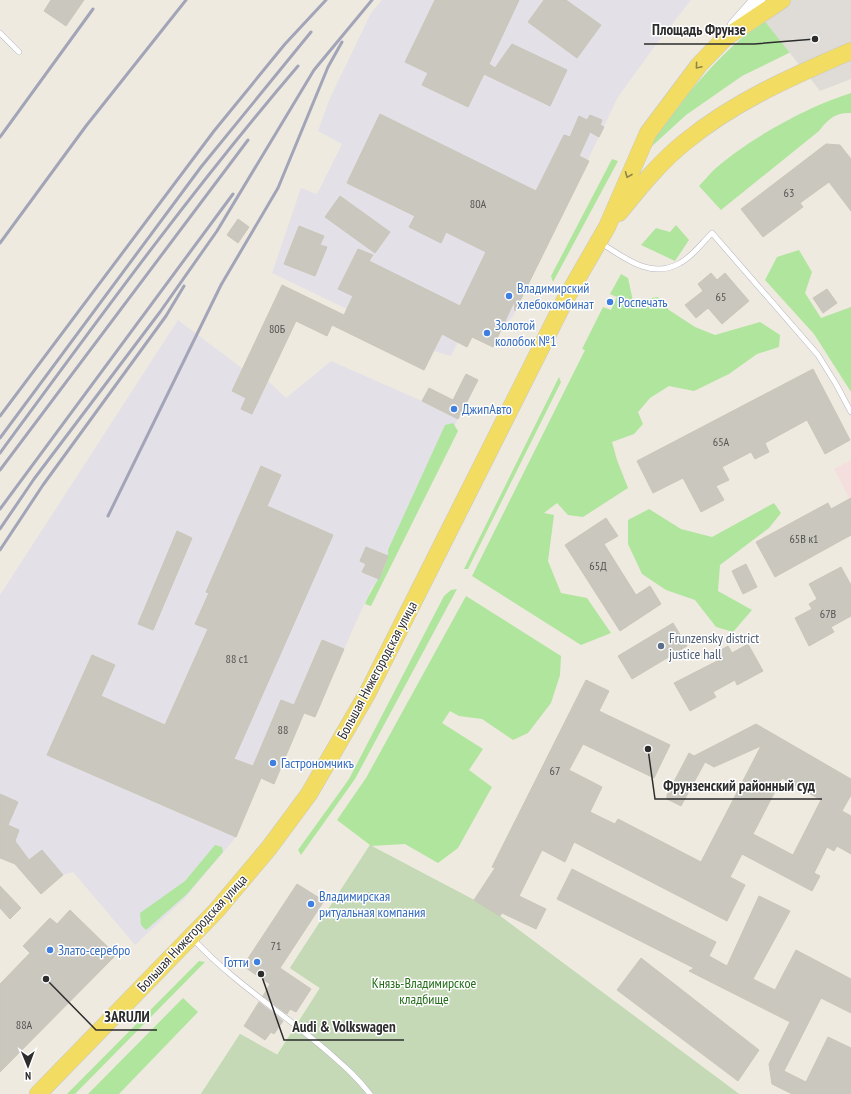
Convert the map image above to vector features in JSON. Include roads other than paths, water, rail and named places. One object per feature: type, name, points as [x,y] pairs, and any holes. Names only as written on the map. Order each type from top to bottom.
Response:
[{"type":"main road","points":[[725,38],[758,0]]},
{"type":"main road","name":"Большая Нижегородская улица","points":[[38,1094],[191,937],[269,848],[313,787],[367,694],[565,300],[607,227],[648,133],[699,65],[725,38],[782,0]]},
{"type":"main road","name":"Большая Нижегородская улица","points":[[607,227],[651,174],[686,142],[733,108],[780,82],[851,51]]},
{"type":"lane","points":[[0,33],[19,52]]},
{"type":"lane","points":[[599,242],[646,270],[670,268],[681,263],[712,233],[818,355],[851,412]]},
{"type":"lane","points":[[191,937],[224,971],[297,1025],[356,1075],[370,1094]]},
{"type":"railway","points":[[0,243],[86,126],[186,0]]},
{"type":"railway","points":[[0,416],[214,131],[285,44],[326,0]]},
{"type":"railway","points":[[0,529],[34,479],[160,312],[217,231],[314,70],[372,0]]},
{"type":"railway","points":[[0,137],[93,9]]},
{"type":"railway","points":[[0,438],[201,167],[311,32]]},
{"type":"railway","points":[[108,516],[221,285],[278,188],[328,67],[342,42]]},
{"type":"railway","points":[[0,453],[109,305],[183,208],[220,160],[298,66]]},
{"type":"railway","points":[[0,470],[248,140]]},
{"type":"railway","points":[[0,509],[233,194]]},
{"type":"railway","points":[[0,550],[43,485],[166,316],[184,286]]},
{"type":"place","name":"Площадь Фрунзе","points":[[815,39]]},
{"type":"place","name":"Владимирский хлебокомбинат","points":[[509,296]]},
{"type":"place","name":"Роспечать","points":[[610,302]]},
{"type":"place","name":"Золотой колобок №1","points":[[487,333]]},
{"type":"place","name":"ДжипАвто","points":[[454,409]]},
{"type":"place","name":"Frunzensky district justice hall","points":[[661,646]]},
{"type":"place","name":"Фрунзенский районный суд","points":[[648,749]]},
{"type":"place","name":"Гастрономчикъ","points":[[273,763]]},
{"type":"place","name":"Владимирская ритуальная компания","points":[[311,904]]},
{"type":"place","name":"Злато-серебро","points":[[50,950]]},
{"type":"place","name":"Готти","points":[[257,962]]},
{"type":"place","name":"Audi & Volkswagen","points":[[261,974]]},
{"type":"place","name":"ЗАRUЛИ","points":[[46,979]]},
{"type":"park label","name":"Князь-Владимирское кладбище","points":[[424,992]]}]
